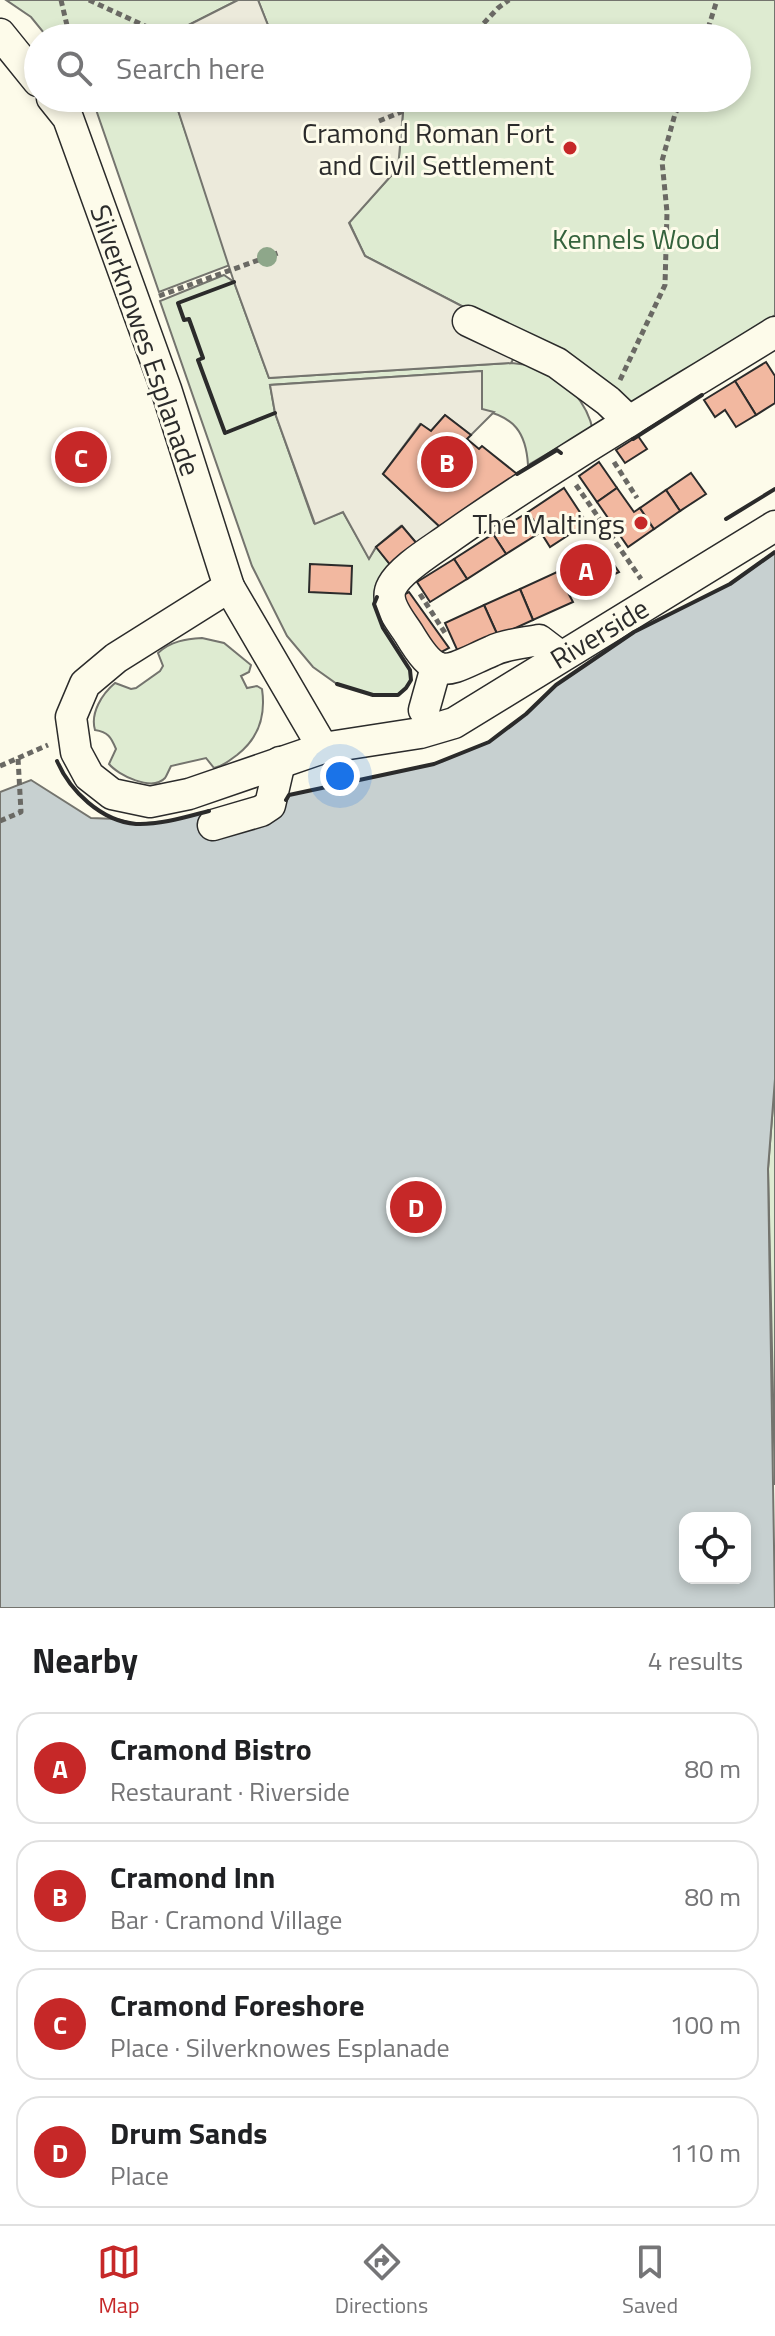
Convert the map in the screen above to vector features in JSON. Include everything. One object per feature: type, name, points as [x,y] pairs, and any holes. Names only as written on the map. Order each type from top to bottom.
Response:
[{"type":"street","points":[[0,34],[24,64]]},
{"type":"street","name":"Silverknowes Esplanade","points":[[63,112],[68,118],[166,389],[229,587],[323,748]]},
{"type":"street","points":[[468,321],[557,363],[619,412]]},
{"type":"street","points":[[560,656],[539,640],[495,649],[453,668],[436,667],[424,659],[392,607],[391,586],[404,572],[450,538],[600,441],[619,412],[775,332]]},
{"type":"street","name":"Riverside","points":[[422,722],[454,723],[475,712],[560,656],[775,526]]},
{"type":"street","points":[[229,587],[116,658],[85,684],[71,717],[76,752],[89,776],[112,794],[150,802],[189,794],[323,748],[422,722],[436,667]]},
{"type":"street","points":[[213,825],[261,811],[270,805],[280,762]]},
{"type":"path","points":[[61,0],[67,24]]},
{"type":"path","points":[[89,0],[141,24]]},
{"type":"path","points":[[483,24],[509,0]]},
{"type":"path","points":[[709,24],[717,0]]},
{"type":"path","points":[[379,121],[401,112]]},
{"type":"path","points":[[619,412],[665,285],[667,212],[662,161],[676,112]]},
{"type":"path","points":[[136,305],[278,253]]},
{"type":"path","points":[[600,441],[637,498]]},
{"type":"path","points":[[563,464],[655,599]]},
{"type":"path","points":[[0,766],[49,745],[76,752]]},
{"type":"path","points":[[0,821],[21,812],[18,758]]},
{"type":"green space","points":[[6,0],[238,0],[191,24],[37,24]]},
{"type":"green space","name":"Kennels Wood","points":[[258,0],[775,0],[775,315],[632,407],[578,366],[365,256],[349,222],[398,168],[403,112],[751,112],[751,24],[267,24]]},
{"type":"green space","points":[[97,112],[179,112],[230,265],[159,292]]},
{"type":"green space","points":[[224,275],[234,282],[269,378],[511,363],[547,371],[573,392],[586,411],[593,431],[564,451],[557,448],[528,465],[524,443],[516,428],[502,417],[482,410],[482,371],[270,385],[275,413],[314,523],[343,512],[369,558],[376,547],[392,567],[374,604],[383,628],[410,670],[411,680],[398,695],[373,695],[337,684],[313,667],[287,636],[252,566],[160,301]]},
{"type":"green space","points":[[202,638],[224,643],[251,665],[249,672],[241,676],[247,688],[257,686],[262,689],[262,717],[256,734],[245,748],[218,767],[214,768],[206,758],[171,766],[165,778],[152,783],[120,773],[109,764],[116,749],[112,741],[106,734],[95,730],[94,717],[102,698],[115,683],[136,688],[160,671],[163,666],[158,653],[173,643]]},
{"type":"green space","points":[[775,1079],[775,1485],[768,1169]]},
{"type":"shaded area","points":[[238,0],[258,0],[267,24],[191,24]]},
{"type":"shaded area","points":[[179,112],[403,112],[398,168],[349,223],[365,256],[525,339],[511,363],[269,378]]},
{"type":"shaded area","points":[[482,371],[482,409],[494,412],[471,435],[445,415],[431,431],[420,424],[383,474],[440,527],[418,545],[401,526],[376,547],[369,559],[343,512],[315,524],[275,413],[270,385]]},
{"type":"shaded area","points":[[775,552],[775,1079],[768,1169],[775,1608],[0,1608],[0,792],[31,780],[91,818],[117,819],[135,824],[168,821],[210,811],[280,811],[289,795],[434,764],[489,742],[526,714],[556,685],[634,632],[730,584]]},
{"type":"building","points":[[766,362],[775,376],[775,403],[756,415],[735,381]]},
{"type":"building","points":[[735,381],[756,415],[736,427],[725,410],[715,417],[704,400]]},
{"type":"building","points":[[445,415],[471,435],[467,439],[479,449],[482,446],[517,474],[440,527],[383,474],[421,424],[431,431]]},
{"type":"building","points":[[638,436],[647,449],[625,463],[616,450]]},
{"type":"building","points":[[599,462],[617,488],[597,502],[579,476]]},
{"type":"building","points":[[691,473],[706,494],[680,511],[666,490]]},
{"type":"building","points":[[564,488],[587,523],[550,547],[528,512]]},
{"type":"building","points":[[617,488],[634,512],[640,508],[654,529],[628,547],[597,502]]},
{"type":"building","points":[[666,490],[680,511],[654,529],[640,508]]},
{"type":"building","points":[[528,512],[541,532],[506,554],[493,534]]},
{"type":"building","points":[[402,526],[418,545],[392,567],[376,547]]},
{"type":"building","points":[[493,534],[506,554],[467,579],[454,559]]},
{"type":"building","points":[[603,549],[619,572],[569,595],[557,572]]},
{"type":"building","points":[[454,559],[467,579],[430,602],[417,582]]},
{"type":"building","points":[[310,564],[352,566],[351,594],[309,592]]},
{"type":"building","points":[[557,572],[573,602],[533,620],[520,589]]},
{"type":"building","points":[[520,589],[533,620],[498,636],[484,605]]},
{"type":"building","points":[[409,592],[449,648],[434,656],[395,599]]},
{"type":"building","points":[[484,605],[498,636],[459,654],[445,623]]},
{"type":"wall","points":[[234,282],[178,303],[184,320],[189,319],[203,358],[198,360],[225,433],[275,413]]},
{"type":"wall","points":[[633,439],[702,395]]},
{"type":"wall","points":[[517,474],[557,450],[561,453]]},
{"type":"wall","points":[[726,519],[775,489]]},
{"type":"wall","points":[[286,800],[289,795],[434,764],[489,742],[526,714],[556,685],[634,632],[730,584],[775,552]]},
{"type":"wall","points":[[337,684],[373,695],[398,695],[411,680],[410,670],[383,628],[374,604],[377,597]]},
{"type":"wall","points":[[57,761],[70,783],[88,803],[123,822],[154,823],[209,811]]},
{"type":"place","name":"Cramond Roman Fort and Civil Settlement","points":[[570,148]]},
{"type":"place","name":"Cramond Foreshore","points":[[81,457]]},
{"type":"place","name":"Cramond Inn","points":[[447,462]]},
{"type":"place","name":"The Maltings","points":[[641,523]]},
{"type":"place","name":"Cramond Bistro","points":[[586,570]]},
{"type":"place","name":"Drum Sands","points":[[416,1207]]}]
